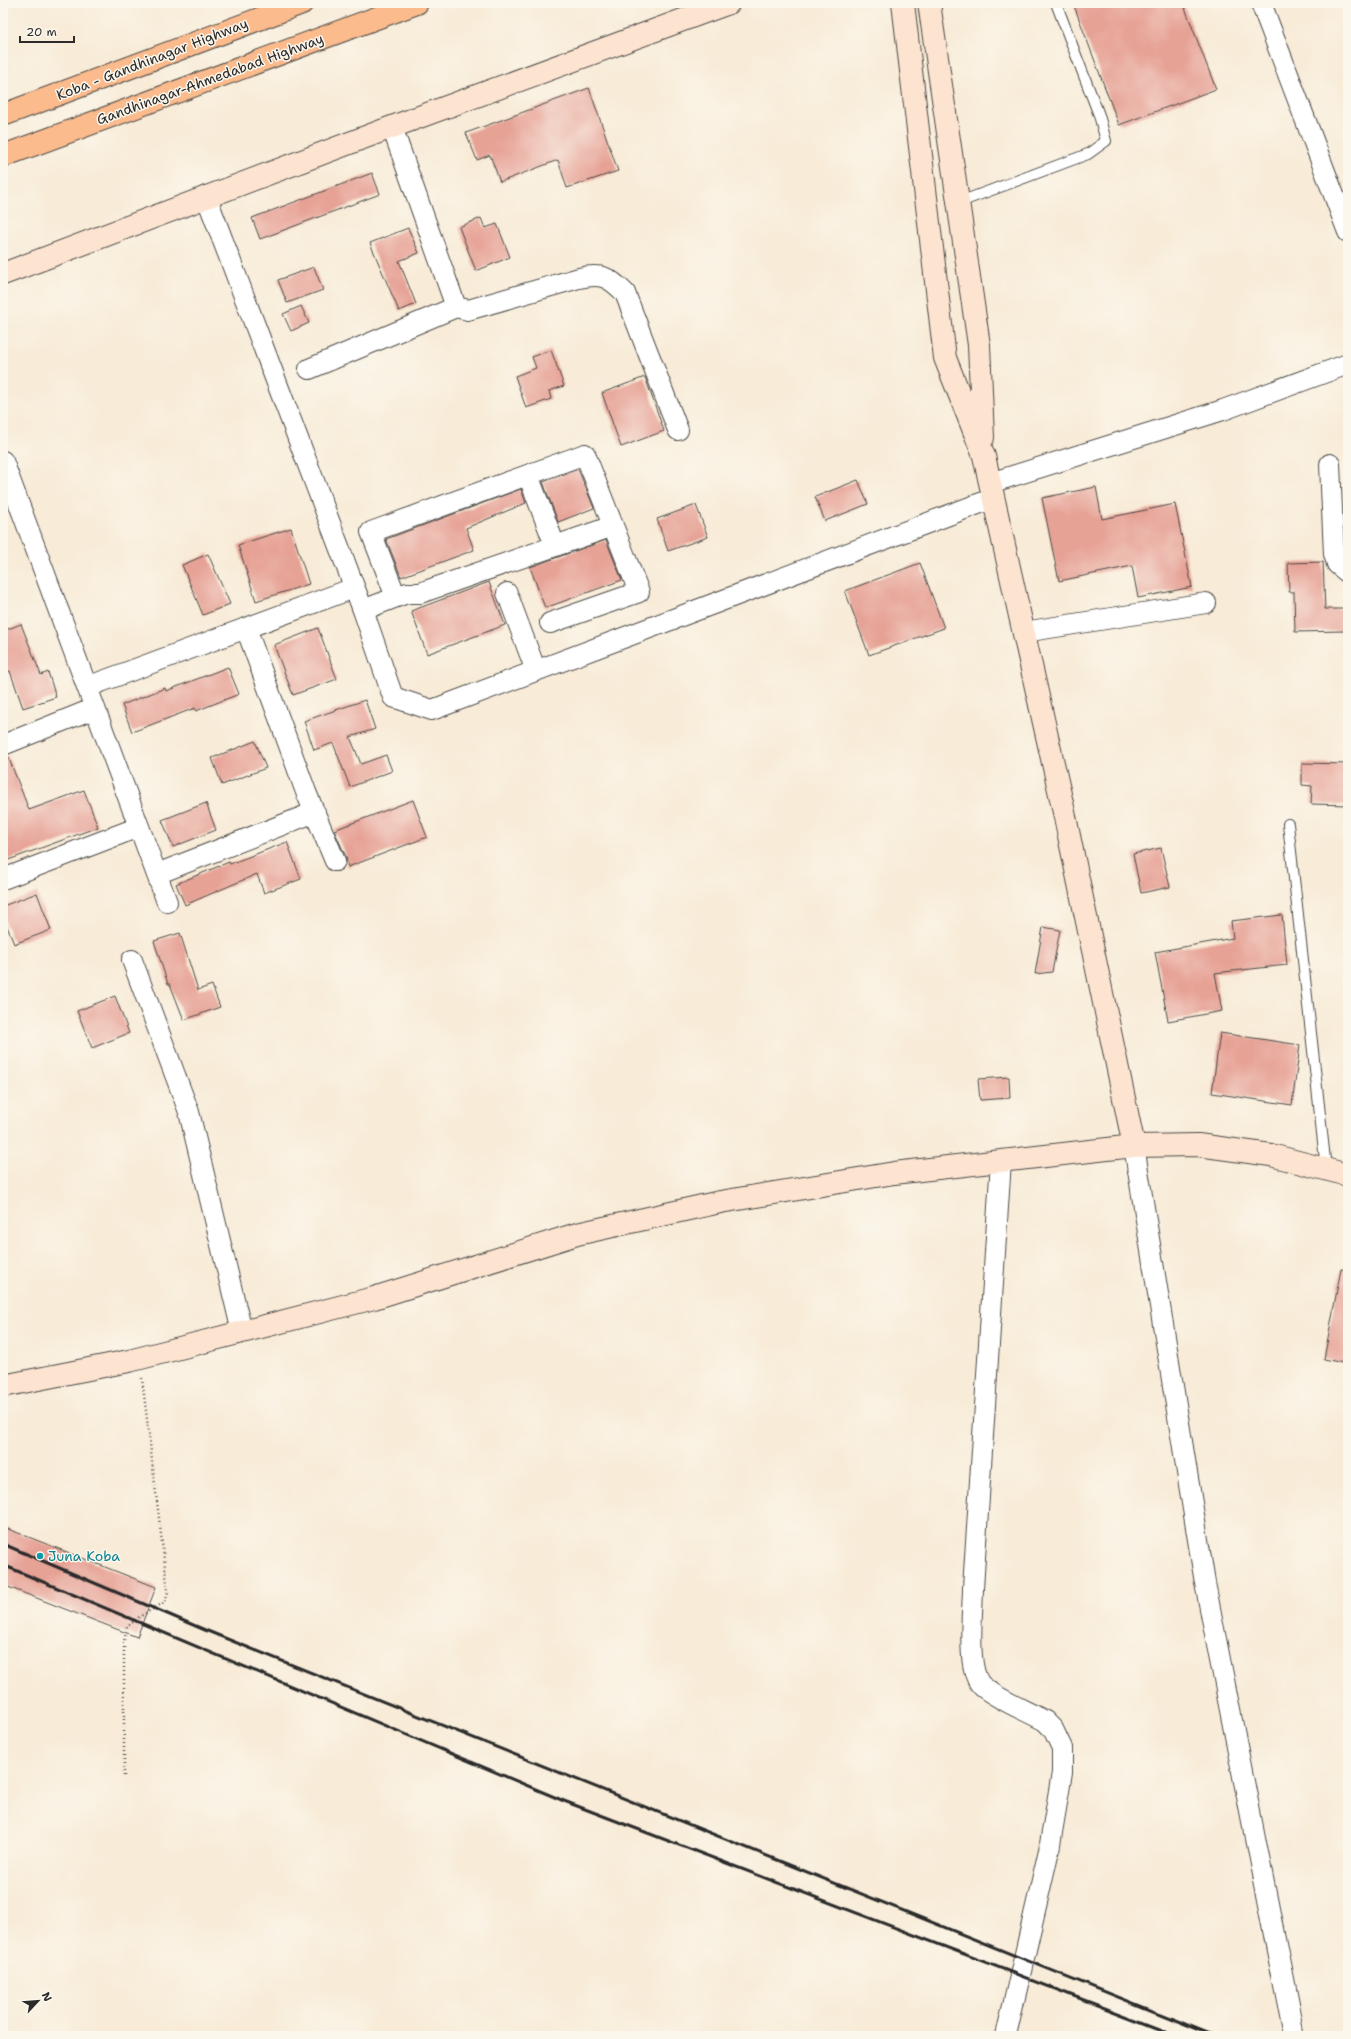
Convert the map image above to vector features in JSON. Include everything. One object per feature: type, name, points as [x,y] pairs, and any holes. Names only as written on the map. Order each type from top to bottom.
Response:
[{"type":"main road","name":"Koba - Gandhinagar Highway","points":[[3,115],[13,104],[302,3]]},
{"type":"main road","name":"Gandhinagar-Ahmedabad Highway","points":[[3,156],[417,3]]},
{"type":"street","points":[[3,274],[206,196],[729,3]]},
{"type":"street","points":[[903,3],[945,358],[984,456],[1024,632],[1134,1146],[1205,1582],[1294,2036]]},
{"type":"street","points":[[929,3],[957,203],[979,345],[984,456]]},
{"type":"street","points":[[1262,3],[1348,232]]},
{"type":"street","points":[[392,127],[456,307]]},
{"type":"street","points":[[206,196],[363,610],[393,697],[432,710],[536,671],[992,490],[1223,410],[1348,364]]},
{"type":"street","points":[[309,369],[456,307],[468,310],[594,275],[606,277],[615,283],[625,294],[678,430]]},
{"type":"street","points":[[402,595],[371,532],[585,454],[639,592],[550,623]]},
{"type":"street","points":[[3,460],[9,497],[87,687],[167,902]]},
{"type":"street","points":[[1330,464],[1334,554],[1337,564],[1348,573]]},
{"type":"street","points":[[528,475],[551,535]]},
{"type":"street","points":[[363,610],[402,595],[420,593],[611,520]]},
{"type":"street","points":[[402,595],[416,582],[551,535],[611,520]]},
{"type":"street","points":[[87,687],[354,588]]},
{"type":"street","points":[[507,592],[536,671]]},
{"type":"street","points":[[1024,632],[1206,603]]},
{"type":"street","points":[[246,628],[314,812],[335,861]]},
{"type":"street","points":[[3,745],[95,708]]},
{"type":"street","points":[[157,874],[314,812]]},
{"type":"street","points":[[3,879],[139,827]]},
{"type":"street","points":[[132,960],[189,1112],[242,1332]]},
{"type":"street","points":[[3,1386],[140,1358],[374,1298],[577,1234],[720,1202],[894,1173],[1134,1146],[1198,1145],[1271,1155],[1348,1175]]},
{"type":"street","points":[[1001,1161],[973,1588],[973,1657],[975,1674],[982,1686],[1045,1721],[1053,1729],[1062,1748],[1062,1773],[1049,1850],[1006,2036]]},
{"type":"lane","points":[[957,203],[1088,154],[1106,141],[1099,115],[1056,3]]},
{"type":"lane","points":[[1288,824],[1326,1169]]},
{"type":"path","points":[[124,1776],[124,1641],[127,1627],[139,1617],[164,1602],[168,1592],[140,1358]]},
{"type":"building","points":[[1073,3],[1183,3],[1216,89],[1119,125]]},
{"type":"building","points":[[589,88],[618,171],[567,188],[558,160],[500,182],[490,155],[477,160],[466,133]]},
{"type":"building","points":[[372,173],[380,194],[260,239],[252,218]]},
{"type":"building","points":[[481,218],[485,228],[497,224],[510,257],[476,271],[459,227]]},
{"type":"building","points":[[408,228],[419,253],[399,261],[416,304],[399,311],[370,243]]},
{"type":"building","points":[[314,267],[323,290],[287,303],[278,280]]},
{"type":"building","points":[[301,306],[309,323],[291,331],[283,314]]},
{"type":"building","points":[[551,350],[564,386],[549,391],[551,399],[526,408],[515,376],[536,368],[532,357]]},
{"type":"building","points":[[645,377],[664,431],[621,447],[602,393]]},
{"type":"building","points":[[578,469],[594,508],[558,522],[543,482]]},
{"type":"building","points":[[858,480],[868,504],[825,521],[815,497]]},
{"type":"building","points":[[1096,487],[1102,519],[1175,504],[1192,587],[1138,598],[1132,566],[1059,581],[1042,498]]},
{"type":"building","points":[[521,489],[526,503],[466,528],[474,550],[401,577],[386,539]]},
{"type":"building","points":[[696,505],[708,537],[668,551],[657,519]]},
{"type":"building","points":[[291,528],[309,584],[256,601],[238,545]]},
{"type":"building","points":[[606,540],[622,580],[545,608],[530,567]]},
{"type":"building","points":[[208,554],[230,604],[203,615],[182,565]]},
{"type":"building","points":[[1323,562],[1325,609],[1344,609],[1345,631],[1295,632],[1294,592],[1289,592],[1288,563]]},
{"type":"building","points":[[920,563],[944,628],[869,655],[845,591]]},
{"type":"building","points":[[489,582],[505,625],[427,654],[411,611]]},
{"type":"building","points":[[21,624],[41,675],[48,672],[56,697],[23,708],[10,671],[3,674],[3,631]]},
{"type":"building","points":[[318,628],[337,679],[293,695],[274,645]]},
{"type":"building","points":[[228,667],[239,694],[196,711],[195,708],[132,732],[122,705],[165,688],[166,691]]},
{"type":"building","points":[[365,700],[375,729],[350,737],[361,764],[386,755],[392,771],[350,787],[333,743],[314,750],[304,721]]},
{"type":"building","points":[[255,741],[266,768],[222,785],[212,758]]},
{"type":"building","points":[[3,756],[8,756],[29,810],[84,790],[98,827],[3,862]]},
{"type":"building","points":[[1302,763],[1348,764],[1348,805],[1311,804],[1312,786],[1302,785]]},
{"type":"building","points":[[413,800],[427,837],[348,867],[346,857],[334,830]]},
{"type":"building","points":[[206,803],[216,830],[173,847],[162,820]]},
{"type":"building","points":[[287,842],[301,879],[264,893],[257,874],[185,905],[176,884],[229,862],[230,864]]},
{"type":"building","points":[[1161,848],[1170,887],[1141,893],[1133,854]]},
{"type":"building","points":[[37,893],[51,930],[14,944],[3,916],[3,906]]},
{"type":"building","points":[[1282,915],[1287,965],[1215,973],[1222,1011],[1168,1021],[1155,952],[1233,938],[1231,921]]},
{"type":"building","points":[[1043,927],[1060,930],[1052,972],[1035,974]]},
{"type":"building","points":[[180,933],[198,990],[212,985],[220,1007],[184,1020],[170,984],[168,984],[154,941]]},
{"type":"building","points":[[115,996],[129,1033],[92,1048],[77,1011]]},
{"type":"building","points":[[1220,1033],[1300,1045],[1292,1105],[1212,1093]]},
{"type":"building","points":[[1009,1077],[1010,1098],[980,1100],[978,1079]]},
{"type":"building","points":[[1341,1269],[1348,1270],[1348,1364],[1324,1359]]},
{"type":"building","name":"Juna Koba","points":[[3,1527],[156,1587],[137,1637],[3,1585]]},
{"type":"railway","points":[[3,1544],[205,1630],[1215,2036]]},
{"type":"railway","points":[[3,1565],[564,1801],[1178,2036]]},
{"type":"place","name":"Juna Koba","points":[[40,1556]]}]
